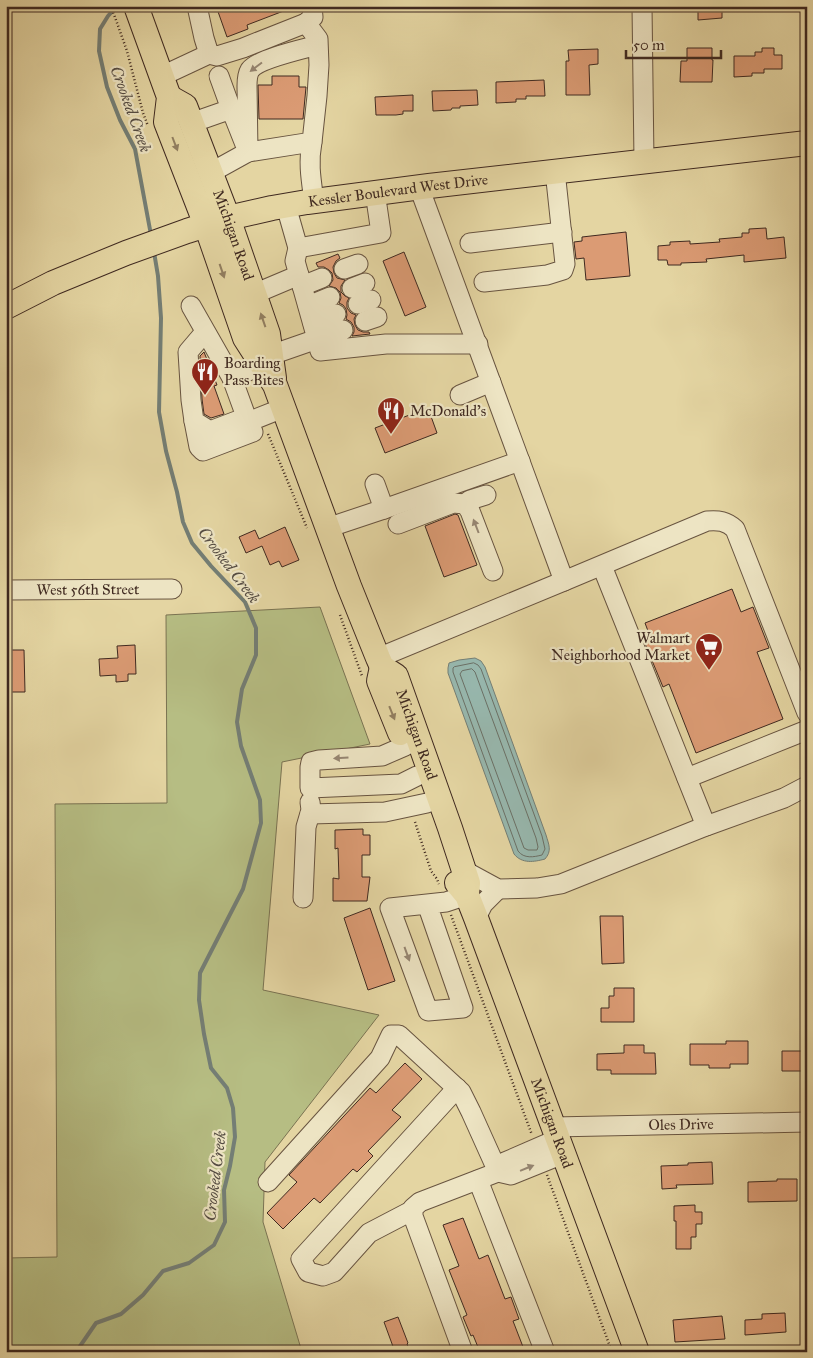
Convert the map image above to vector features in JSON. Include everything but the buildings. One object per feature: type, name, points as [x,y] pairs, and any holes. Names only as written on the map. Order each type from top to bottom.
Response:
[{"type":"main road","name":"Michigan Road","points":[[136,6],[165,86],[166,122],[254,294],[268,334],[267,360],[327,528],[380,663],[379,681],[417,776],[457,885],[467,895],[476,918],[638,1352]]},
{"type":"main road","name":"Michigan Road","points":[[165,86],[185,106],[210,173],[217,222],[245,338],[267,360]]},
{"type":"main road","name":"Kessler Boulevard West Drive","points":[[6,307],[53,283],[126,253],[217,222],[286,206],[375,192],[807,143]]},
{"type":"main road","name":"Michigan Road","points":[[380,663],[396,676],[450,828],[468,884],[467,895]]},
{"type":"street","points":[[197,6],[209,54]]},
{"type":"street","points":[[642,6],[644,161]]},
{"type":"street","points":[[209,54],[217,56],[236,50],[309,15],[318,39],[310,47],[259,63],[250,71],[239,113]]},
{"type":"street","points":[[310,47],[319,65],[309,169],[314,201]]},
{"type":"street","points":[[165,86],[209,54]]},
{"type":"street","points":[[219,76],[239,113],[248,152]]},
{"type":"street","points":[[191,123],[239,113]]},
{"type":"street","points":[[210,173],[248,152],[312,142]]},
{"type":"street","points":[[484,282],[547,274],[563,270],[565,264],[555,171]]},
{"type":"street","points":[[420,187],[564,581]]},
{"type":"street","points":[[298,248],[381,233],[375,192]]},
{"type":"street","points":[[286,206],[298,248],[295,261],[320,352],[386,344],[478,344]]},
{"type":"street","points":[[470,243],[562,232]]},
{"type":"street","points":[[254,294],[301,280],[322,278]]},
{"type":"street","points":[[191,306],[232,378],[253,432],[203,451],[199,447],[194,421],[188,352],[205,332]]},
{"type":"street","points":[[232,378],[267,360],[313,323],[336,314],[313,323]]},
{"type":"street","points":[[460,395],[492,382]]},
{"type":"street","points":[[248,420],[284,408]]},
{"type":"street","points":[[327,528],[520,461]]},
{"type":"street","points":[[375,484],[384,509]]},
{"type":"street","points":[[398,524],[453,503],[464,504],[486,495]]},
{"type":"street","points":[[464,504],[470,510],[493,571]]},
{"type":"street","points":[[380,663],[564,581],[707,521],[718,520],[727,522],[736,529],[807,713]]},
{"type":"street","points":[[602,566],[706,826]]},
{"type":"street","name":"West 56th Street","points":[[6,590],[172,589]]},
{"type":"street","points":[[686,778],[807,730]]},
{"type":"street","points":[[303,898],[306,827],[311,810],[311,762],[382,756],[405,746]]},
{"type":"street","points":[[310,788],[401,784],[417,776]]},
{"type":"street","points":[[463,870],[498,889],[537,888],[561,884],[706,826],[784,798],[807,786]]},
{"type":"street","points":[[310,814],[386,812],[427,803]]},
{"type":"street","points":[[476,918],[482,904],[498,889]]},
{"type":"street","points":[[427,904],[463,1008],[428,1011],[390,908],[427,904],[446,902],[467,895]]},
{"type":"street","points":[[268,1182],[380,1058],[391,1035],[399,1035],[461,1092],[498,1172]]},
{"type":"street","points":[[457,1088],[301,1259],[308,1272],[323,1276],[334,1272],[369,1233],[413,1210],[420,1202],[498,1172],[511,1175],[558,1140]]},
{"type":"street","name":"Oles Drive","points":[[558,1140],[807,1122]]},
{"type":"street","points":[[478,1180],[545,1352]]},
{"type":"street","points":[[413,1210],[413,1216],[463,1352]]},
{"type":"path","points":[[111,6],[122,38]]},
{"type":"green space","points":[[320,607],[370,744],[282,762],[263,990],[379,1015],[265,1162],[263,1222],[302,1352],[55,1352],[55,1350],[6,1352],[6,1258],[57,1257],[55,804],[167,803],[166,615]]},
{"type":"water","points":[[475,658],[481,661],[485,667],[546,835],[549,851],[545,859],[524,861],[514,854],[448,673],[449,663]]},
{"type":"waterway","name":"Crooked Creek","points":[[117,6],[100,29],[99,51],[107,87],[120,120],[135,149],[151,235]]},
{"type":"waterway","name":"Crooked Creek","points":[[76,1352],[96,1323],[121,1314],[143,1295],[163,1271],[189,1263],[214,1245],[225,1222],[224,1190],[235,1137],[233,1108],[227,1088],[211,1068],[199,1000],[200,973],[243,889],[261,823],[260,800],[241,746],[237,722],[242,689],[256,655],[256,628],[245,602],[192,543],[183,522],[159,412],[161,318],[154,252]]},
{"type":"place","name":"Boarding Pass Bites","points":[[205,396]]},
{"type":"place","name":"McDonald's","points":[[391,435]]},
{"type":"place","name":"Walmart Neighborhood Market","points":[[709,671]]}]
